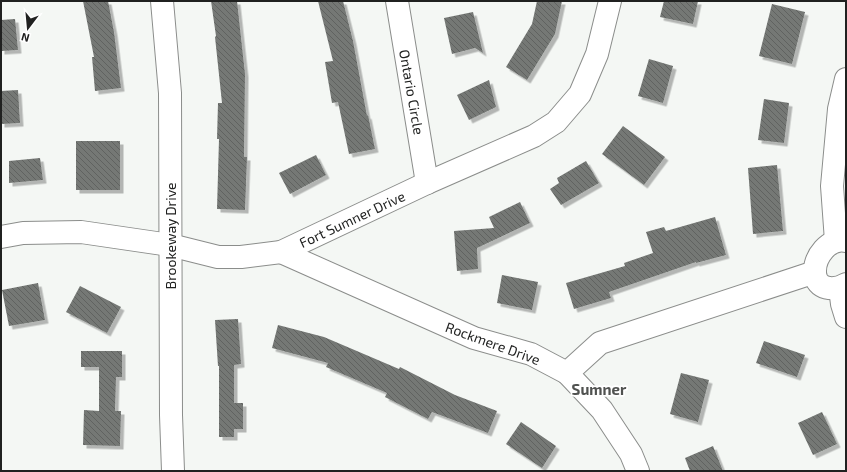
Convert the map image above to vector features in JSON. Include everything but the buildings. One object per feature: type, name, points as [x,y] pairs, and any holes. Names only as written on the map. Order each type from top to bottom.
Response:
[{"type":"street","name":"Brookeway Drive","points":[[162,1],[170,93],[171,415],[174,471]]},
{"type":"street","name":"Ontario Circle","points":[[396,1],[427,183]]},
{"type":"street","name":"Fort Sumner Drive","points":[[1,237],[23,233],[81,232],[170,245],[218,257],[241,257],[281,252],[427,183],[534,136],[556,122],[580,94],[597,54],[610,1]]},
{"type":"street","points":[[846,79],[838,109],[832,186],[841,241],[827,246],[820,253],[815,272],[817,280],[825,288],[843,286],[842,304],[846,317]]},
{"type":"street","name":"Rockmere Drive","points":[[281,252],[474,338],[531,354],[567,373],[602,410],[631,454],[638,471]]},
{"type":"street","points":[[567,373],[600,343],[815,272]]},
{"type":"district","name":"Sumner","points":[[599,389]]}]
